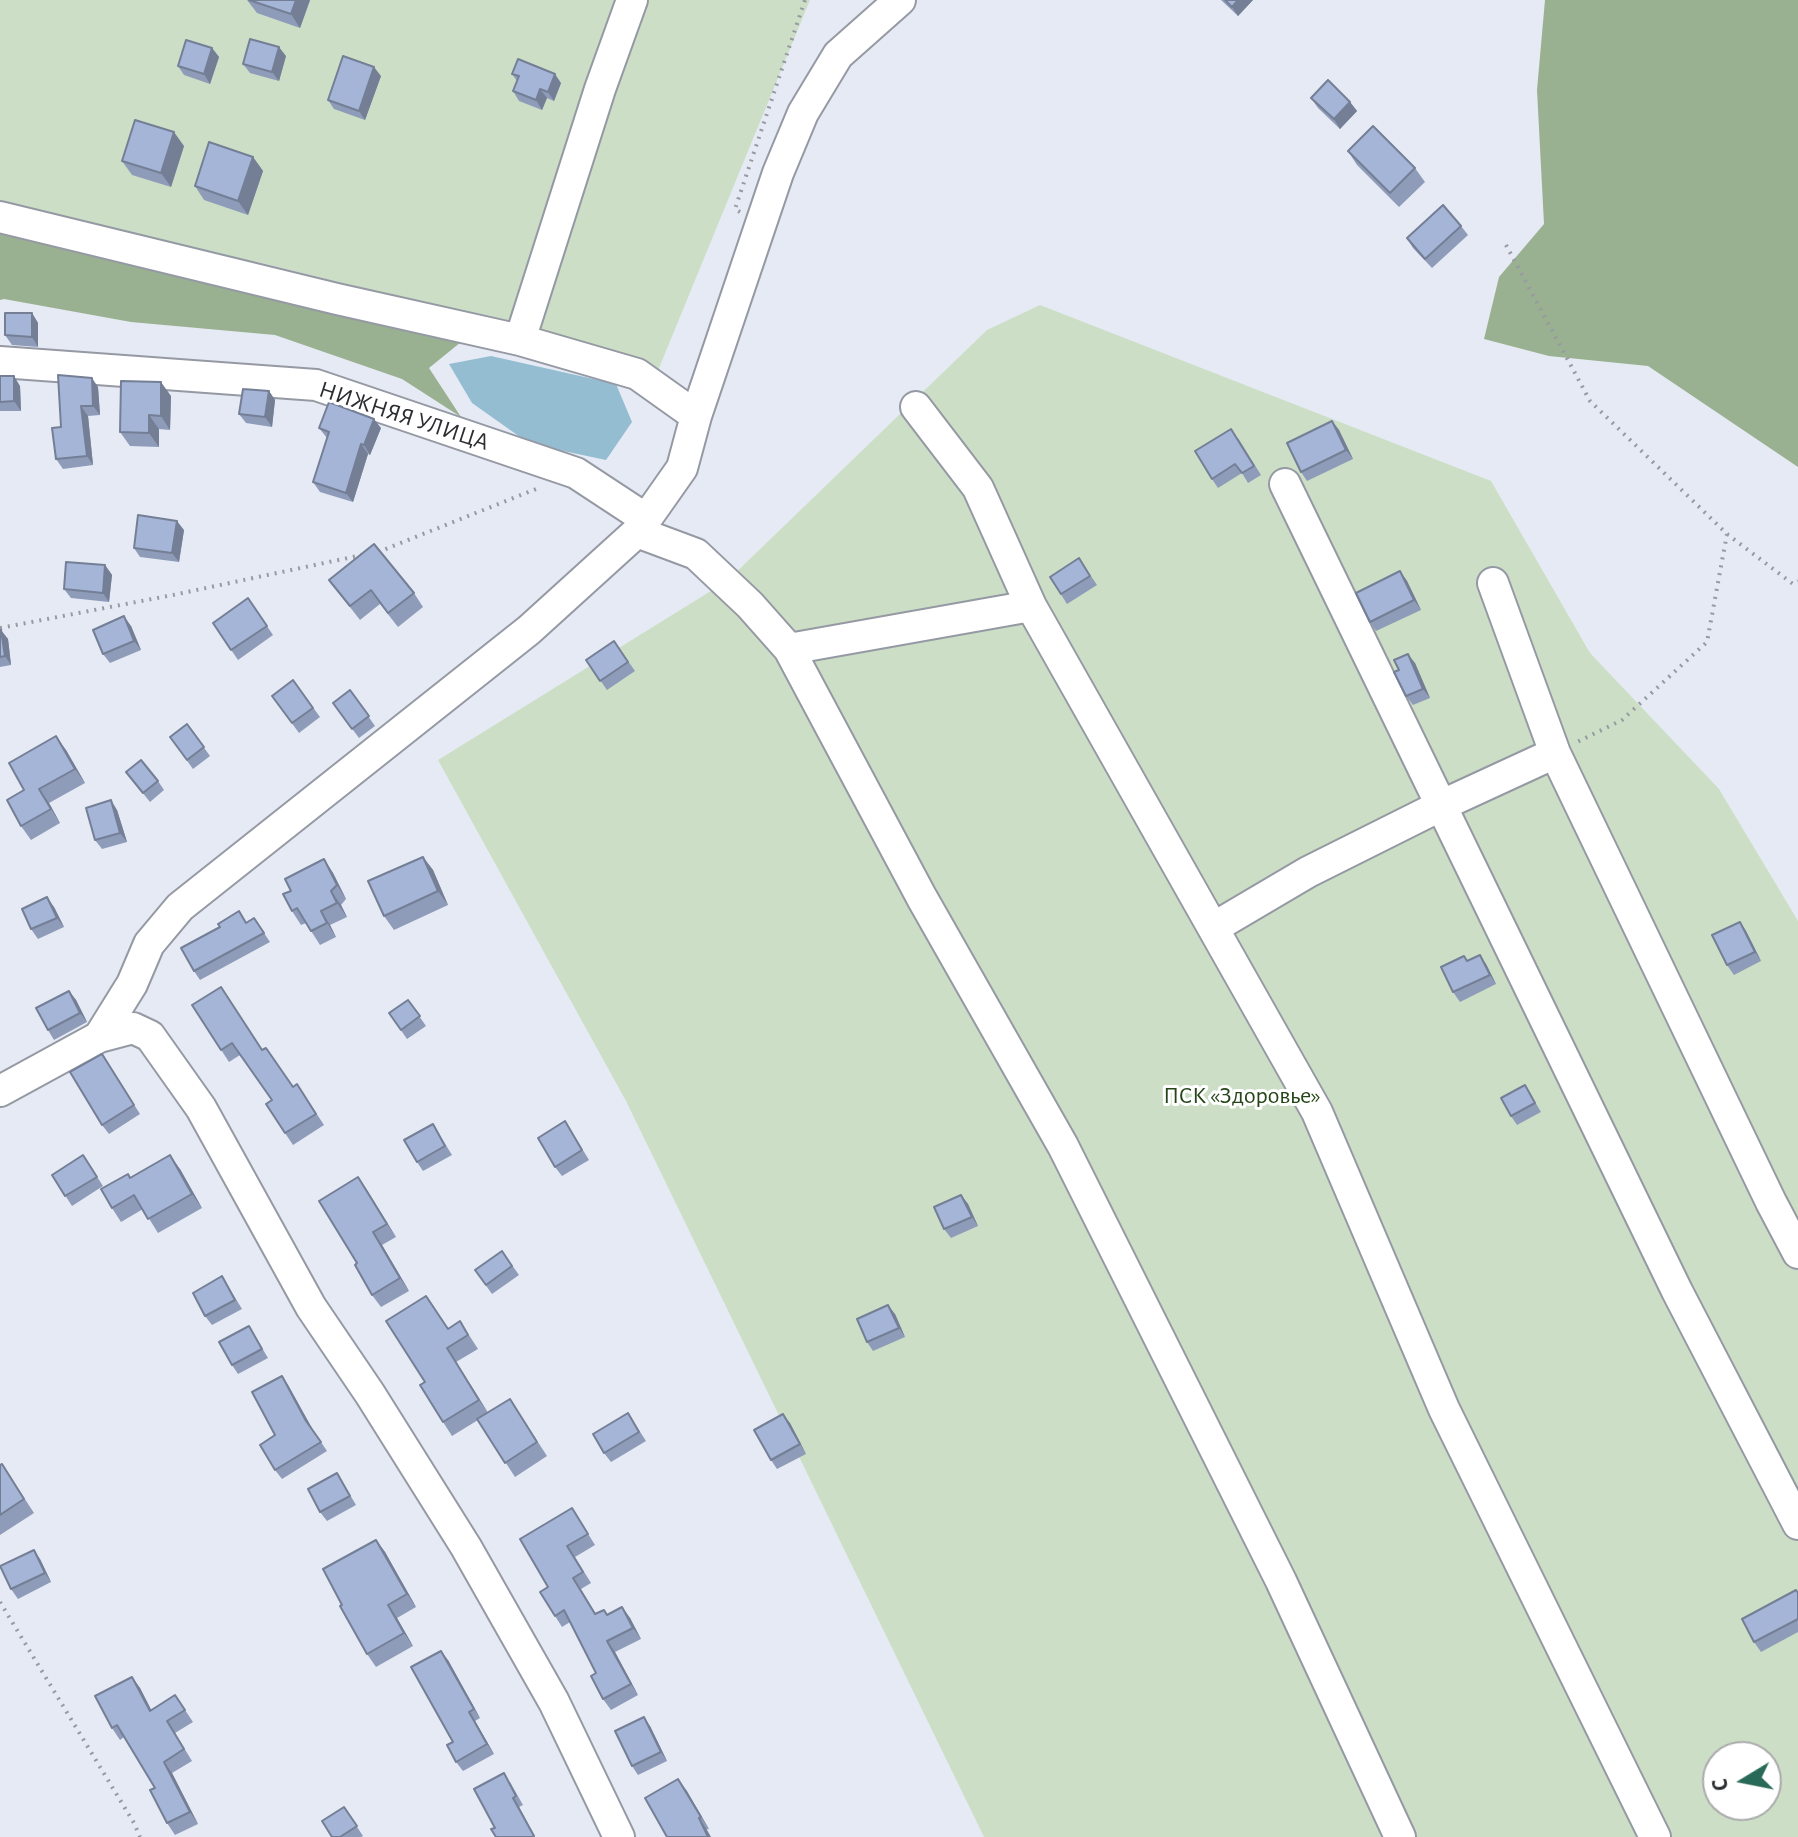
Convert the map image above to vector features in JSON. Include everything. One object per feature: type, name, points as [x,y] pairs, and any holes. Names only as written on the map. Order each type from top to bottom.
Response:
[{"type":"street","points":[[520,340],[600,89],[632,0]]},
{"type":"street","points":[[99,1037],[132,984],[149,944],[180,907],[529,630],[641,526],[682,468],[696,416],[778,173],[803,113],[838,55],[900,0]]},
{"type":"street","points":[[0,217],[520,340],[637,374],[696,416]]},
{"type":"street","name":"НИЖНЯЯ УЛИЦА","points":[[0,362],[316,385],[576,473],[641,526],[696,554],[750,605],[789,649],[922,898],[1063,1146],[1281,1581],[1400,1837]]},
{"type":"street","points":[[916,407],[978,488],[1031,606],[1317,1112],[1444,1409],[1655,1837]]},
{"type":"street","points":[[1285,484],[1677,1291],[1798,1524]]},
{"type":"street","points":[[1493,583],[1555,753],[1798,1253]]},
{"type":"street","points":[[789,649],[1031,606]]},
{"type":"street","points":[[1213,928],[1308,872],[1555,753]]},
{"type":"street","points":[[0,1091],[99,1037],[133,1028],[150,1036],[201,1108],[311,1307],[466,1547],[554,1702],[619,1837]]},
{"type":"path","points":[[760,230],[735,209],[805,0]]},
{"type":"path","points":[[1506,245],[1590,401],[1727,534],[1793,584],[1798,581]]},
{"type":"path","points":[[0,628],[383,551],[576,473]]},
{"type":"path","points":[[1555,753],[1622,720],[1707,642],[1727,534]]},
{"type":"path","points":[[0,1602],[140,1837]]},
{"type":"green space","points":[[0,0],[810,0],[657,373],[530,330],[266,264],[0,208]]},
{"type":"green space","points":[[1545,0],[1798,0],[1798,467],[1648,366],[1549,356],[1484,339],[1499,277],[1544,224],[1537,90]]},
{"type":"green space","points":[[0,233],[238,282],[461,342],[429,368],[461,417],[402,379],[275,335],[131,322],[0,300]]},
{"type":"green space","name":"ПСК «Здоровье»","points":[[1040,305],[1491,481],[1590,653],[1719,789],[1798,921],[1798,1837],[984,1837],[626,1101],[438,760],[727,581],[987,330]]},
{"type":"water","points":[[491,356],[616,384],[632,422],[606,460],[530,444],[472,403],[449,364]]},
{"type":"building","points":[[249,0],[296,0],[291,14]]},
{"type":"building","points":[[1225,0],[1238,0],[1232,7]]},
{"type":"building","points":[[250,39],[279,47],[272,72],[243,64]]},
{"type":"building","points":[[186,40],[212,48],[204,74],[178,66]]},
{"type":"building","points":[[343,56],[374,67],[359,111],[328,100]]},
{"type":"building","points":[[518,59],[555,74],[548,92],[540,89],[536,100],[513,91],[519,76],[512,74]]},
{"type":"building","points":[[1328,80],[1350,102],[1334,119],[1311,98]]},
{"type":"building","points":[[135,120],[174,132],[161,173],[122,161]]},
{"type":"building","points":[[1373,126],[1415,168],[1390,193],[1348,151]]},
{"type":"building","points":[[209,142],[253,157],[238,201],[195,186]]},
{"type":"building","points":[[1443,205],[1461,226],[1425,259],[1407,238]]},
{"type":"building","points":[[5,313],[32,313],[32,337],[5,335]]},
{"type":"building","points":[[58,375],[92,378],[93,406],[81,406],[87,456],[56,459],[52,428],[61,427]]},
{"type":"building","points":[[0,376],[14,376],[14,401],[0,402]]},
{"type":"building","points":[[121,381],[161,382],[161,416],[149,415],[149,433],[120,432]]},
{"type":"building","points":[[243,389],[269,391],[265,417],[239,414]]},
{"type":"building","points":[[329,402],[374,419],[364,445],[361,444],[346,493],[313,482],[329,432],[319,428]]},
{"type":"building","points":[[1332,421],[1346,450],[1301,472],[1287,443]]},
{"type":"building","points":[[1231,429],[1254,466],[1242,473],[1235,464],[1212,479],[1195,451]]},
{"type":"building","points":[[138,515],[177,521],[172,553],[134,548]]},
{"type":"building","points":[[374,544],[414,593],[388,613],[371,590],[350,606],[329,580]]},
{"type":"building","points":[[1079,558],[1090,576],[1061,594],[1050,577]]},
{"type":"building","points":[[66,562],[105,565],[103,593],[64,589]]},
{"type":"building","points":[[1400,571],[1414,600],[1370,622],[1356,593]]},
{"type":"building","points":[[248,598],[267,626],[231,650],[213,623]]},
{"type":"building","points":[[124,616],[134,641],[103,654],[93,630]]},
{"type":"building","points":[[0,630],[5,656],[0,657]]},
{"type":"building","points":[[614,641],[628,662],[600,681],[586,660]]},
{"type":"building","points":[[1408,654],[1423,689],[1406,696],[1394,672],[1399,670],[1394,660]]},
{"type":"building","points":[[293,680],[313,708],[292,723],[272,696]]},
{"type":"building","points":[[350,690],[369,716],[352,729],[333,703]]},
{"type":"building","points":[[187,724],[204,747],[187,760],[170,737]]},
{"type":"building","points":[[56,736],[75,769],[39,789],[51,809],[21,826],[7,800],[24,790],[9,763]]},
{"type":"building","points":[[141,760],[158,781],[143,793],[126,772]]},
{"type":"building","points":[[111,800],[120,833],[95,840],[86,808]]},
{"type":"building","points":[[423,857],[438,891],[384,916],[368,881]]},
{"type":"building","points":[[324,859],[337,885],[331,891],[337,903],[321,911],[327,923],[311,931],[297,908],[292,911],[283,894],[291,891],[285,879]]},
{"type":"building","points":[[47,897],[57,918],[31,929],[22,909]]},
{"type":"building","points":[[239,911],[246,923],[254,918],[264,933],[194,971],[181,948],[220,927],[218,924]]},
{"type":"building","points":[[1740,922],[1755,952],[1727,965],[1712,935]]},
{"type":"building","points":[[1480,955],[1490,975],[1453,992],[1441,967],[1464,956],[1467,961]]},
{"type":"building","points":[[221,987],[262,1050],[266,1048],[293,1087],[297,1084],[316,1114],[285,1133],[266,1104],[272,1100],[232,1043],[221,1050],[192,1005]]},
{"type":"building","points":[[69,991],[80,1013],[48,1030],[36,1008]]},
{"type":"building","points":[[408,1000],[420,1016],[401,1030],[389,1013]]},
{"type":"building","points":[[102,1054],[134,1105],[102,1125],[70,1072]]},
{"type":"building","points":[[1525,1085],[1535,1103],[1511,1116],[1501,1098]]},
{"type":"building","points":[[565,1121],[582,1150],[555,1167],[538,1138]]},
{"type":"building","points":[[433,1124],[445,1146],[417,1162],[404,1140]]},
{"type":"building","points":[[83,1155],[97,1177],[65,1196],[52,1175]]},
{"type":"building","points":[[170,1155],[192,1194],[148,1219],[134,1195],[112,1208],[101,1189],[128,1174],[130,1178]]},
{"type":"building","points":[[358,1177],[387,1224],[373,1232],[400,1278],[372,1295],[355,1265],[357,1263],[319,1201]]},
{"type":"building","points":[[961,1195],[972,1217],[944,1229],[934,1207]]},
{"type":"building","points":[[502,1251],[512,1266],[486,1285],[475,1270]]},
{"type":"building","points":[[222,1276],[235,1300],[205,1316],[193,1293]]},
{"type":"building","points":[[426,1296],[448,1329],[460,1321],[468,1335],[447,1348],[479,1400],[443,1422],[420,1385],[425,1382],[386,1321]]},
{"type":"building","points":[[888,1305],[899,1328],[867,1342],[857,1319]]},
{"type":"building","points":[[249,1326],[262,1349],[232,1365],[219,1342]]},
{"type":"building","points":[[282,1376],[321,1442],[275,1470],[260,1445],[275,1435],[252,1392]]},
{"type":"building","points":[[510,1399],[537,1442],[505,1463],[477,1419]]},
{"type":"building","points":[[628,1413],[639,1432],[604,1453],[593,1434]]},
{"type":"building","points":[[783,1414],[800,1444],[771,1460],[754,1430]]},
{"type":"building","points":[[0,1465],[24,1499],[0,1515]]},
{"type":"building","points":[[337,1473],[350,1496],[320,1512],[308,1489]]},
{"type":"building","points":[[572,1508],[588,1534],[567,1546],[583,1572],[573,1578],[595,1614],[604,1610],[607,1615],[622,1607],[633,1628],[607,1641],[631,1684],[603,1699],[591,1676],[596,1673],[564,1610],[555,1616],[540,1592],[548,1587],[520,1539]]},
{"type":"building","points":[[376,1540],[407,1594],[388,1605],[404,1633],[367,1654],[323,1569]]},
{"type":"building","points":[[34,1550],[45,1573],[11,1589],[0,1566]]},
{"type":"building","points":[[1796,1590],[1798,1619],[1754,1642],[1742,1619]]},
{"type":"building","points":[[441,1651],[474,1709],[469,1712],[487,1744],[456,1762],[447,1745],[453,1742],[411,1667]]},
{"type":"building","points":[[132,1677],[150,1711],[175,1695],[185,1710],[167,1721],[184,1749],[164,1762],[190,1812],[167,1823],[150,1790],[155,1788],[117,1725],[112,1728],[95,1696]]},
{"type":"building","points":[[644,1717],[661,1752],[632,1766],[615,1731]]},
{"type":"building","points":[[504,1773],[532,1837],[496,1837],[491,1829],[495,1828],[474,1789]]},
{"type":"building","points":[[678,1779],[701,1817],[708,1837],[667,1837],[645,1798]]},
{"type":"building","points":[[344,1807],[357,1826],[340,1837],[332,1837],[322,1821]]}]
